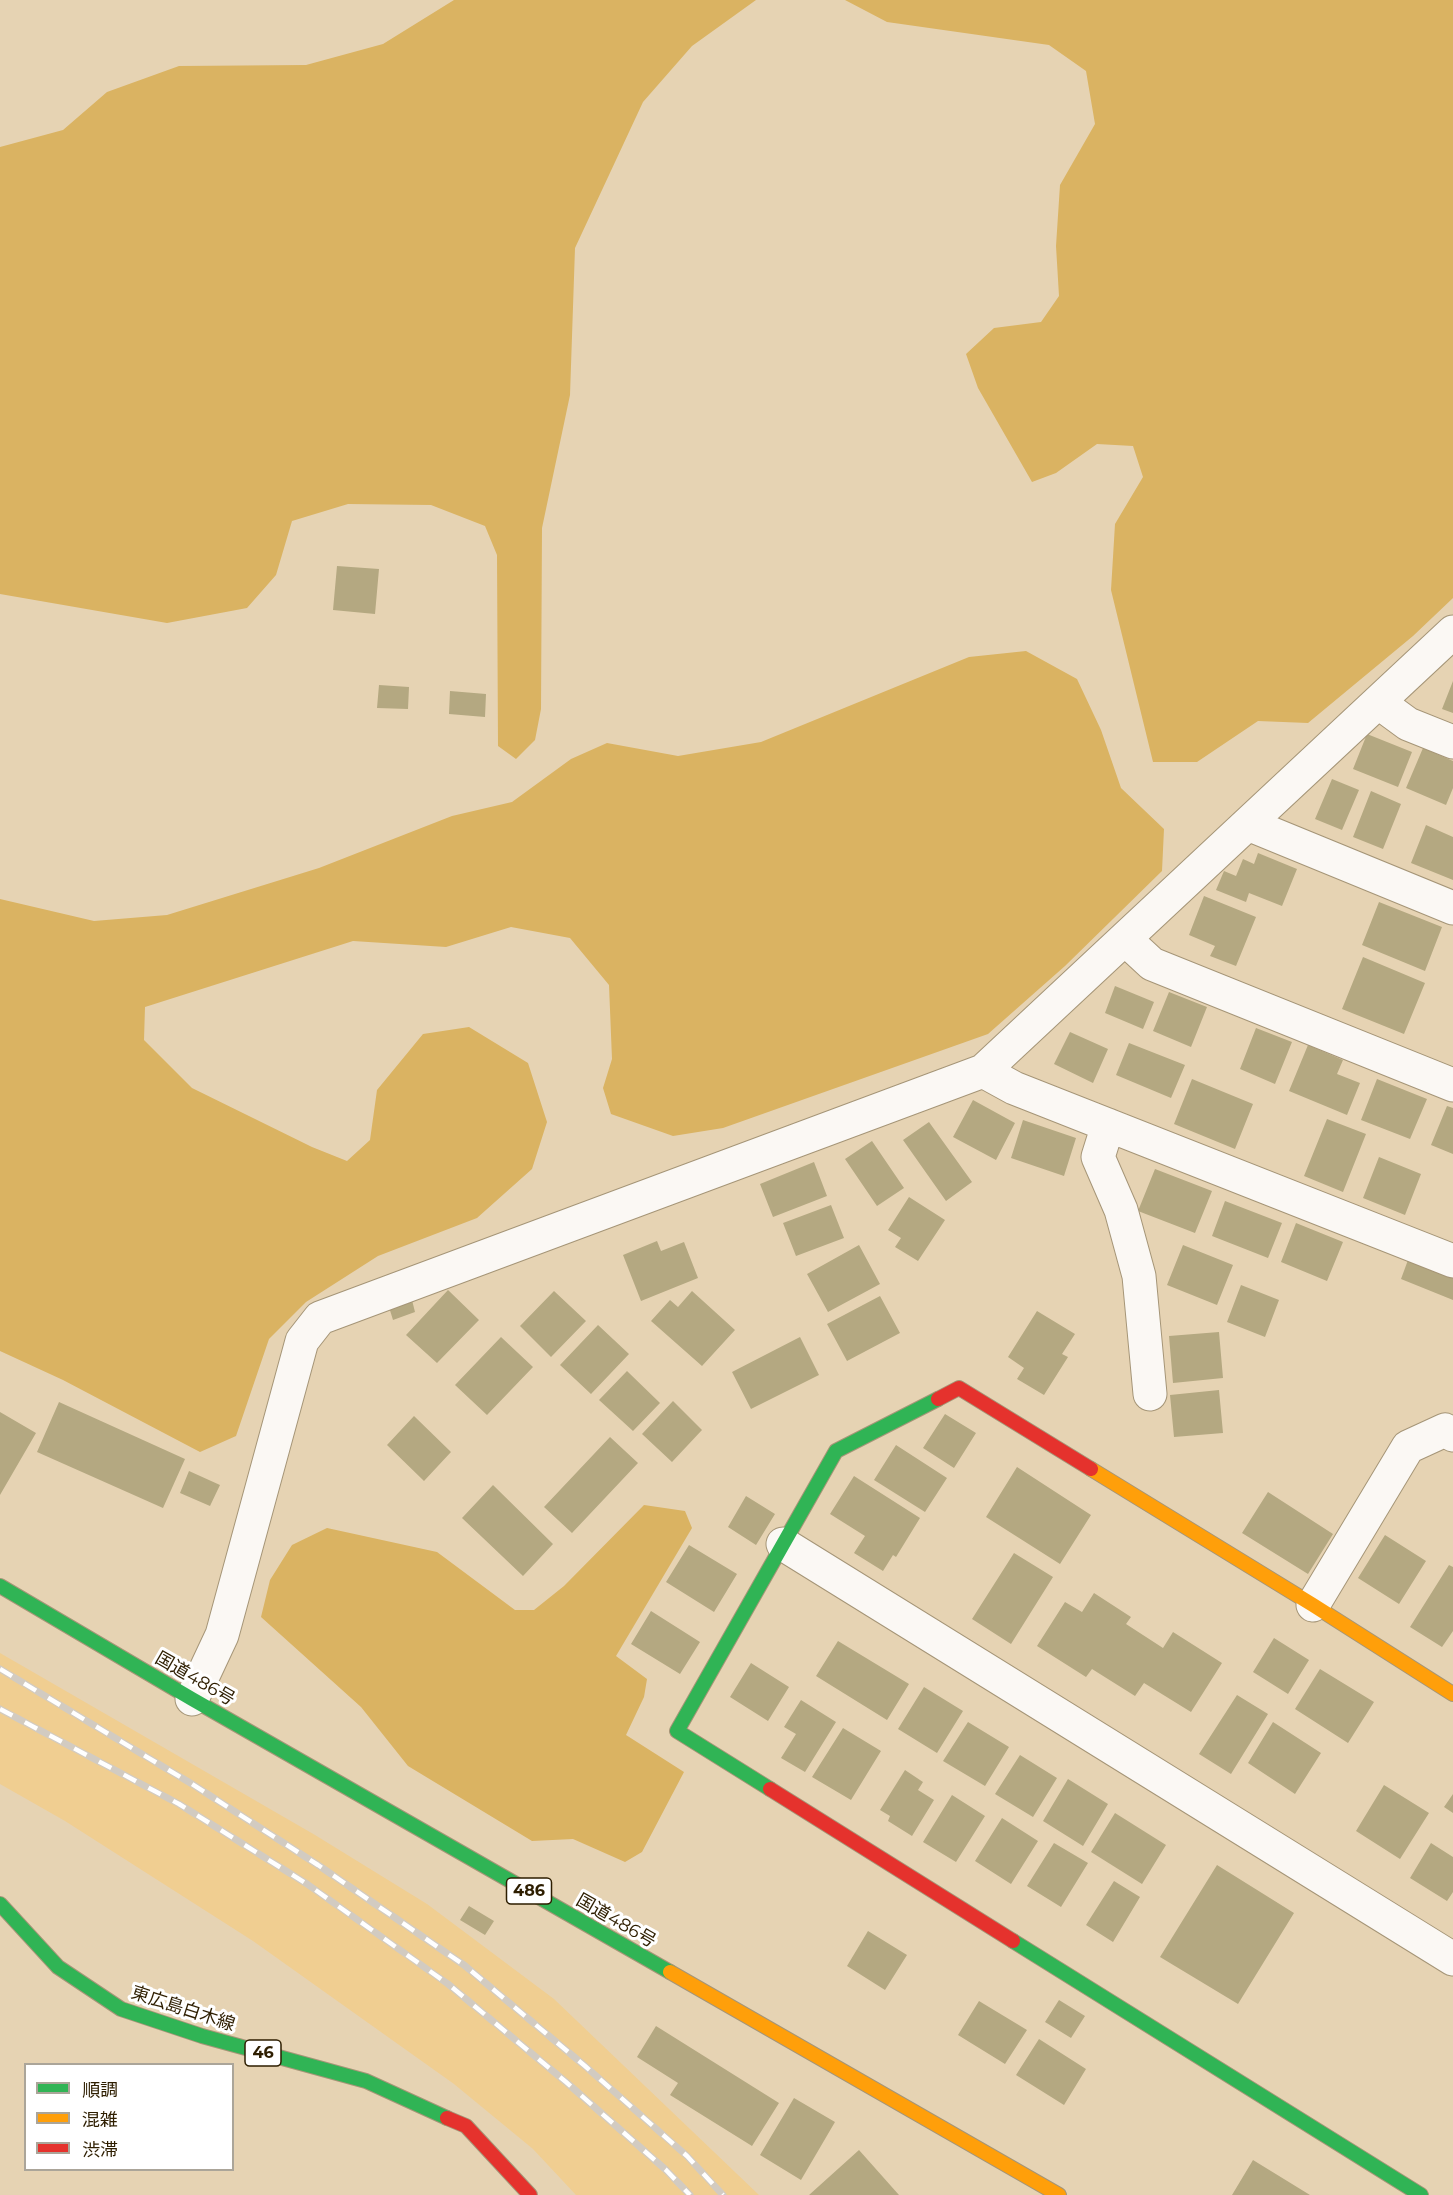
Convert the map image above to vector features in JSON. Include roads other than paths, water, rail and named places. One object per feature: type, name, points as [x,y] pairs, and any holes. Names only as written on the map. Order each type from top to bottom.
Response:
[{"type":"main road","points":[[1421,2195],[676,1731],[836,1451],[959,1388],[1313,1605],[1453,1694]]},
{"type":"main road","name":"国道486号","points":[[0,1586],[192,1699],[1059,2195]]},
{"type":"main road","name":"東広島白木線","points":[[0,1904],[58,1967],[121,2009],[202,2036],[366,2081],[466,2126],[530,2195]]},
{"type":"street","points":[[192,1699],[222,1635],[302,1341],[320,1318],[983,1071],[1453,632]]},
{"type":"street","points":[[1378,702],[1408,724],[1453,742]]},
{"type":"street","points":[[1248,824],[1453,908]]},
{"type":"street","points":[[1125,939],[1152,964],[1453,1085]]},
{"type":"street","points":[[983,1071],[1014,1088],[1453,1261]]},
{"type":"street","points":[[1108,1125],[1098,1157],[1121,1210],[1139,1276],[1150,1395]]},
{"type":"street","points":[[1313,1605],[1408,1447],[1445,1430],[1453,1436]]},
{"type":"street","points":[[783,1544],[1453,1959]]},
{"type":"railway","points":[[0,1669],[192,1784],[318,1865],[464,1965],[585,2066],[687,2156],[723,2195]]},
{"type":"railway","points":[[0,1709],[179,1804],[307,1884],[448,1984],[566,2082],[666,2170],[690,2195]]}]
